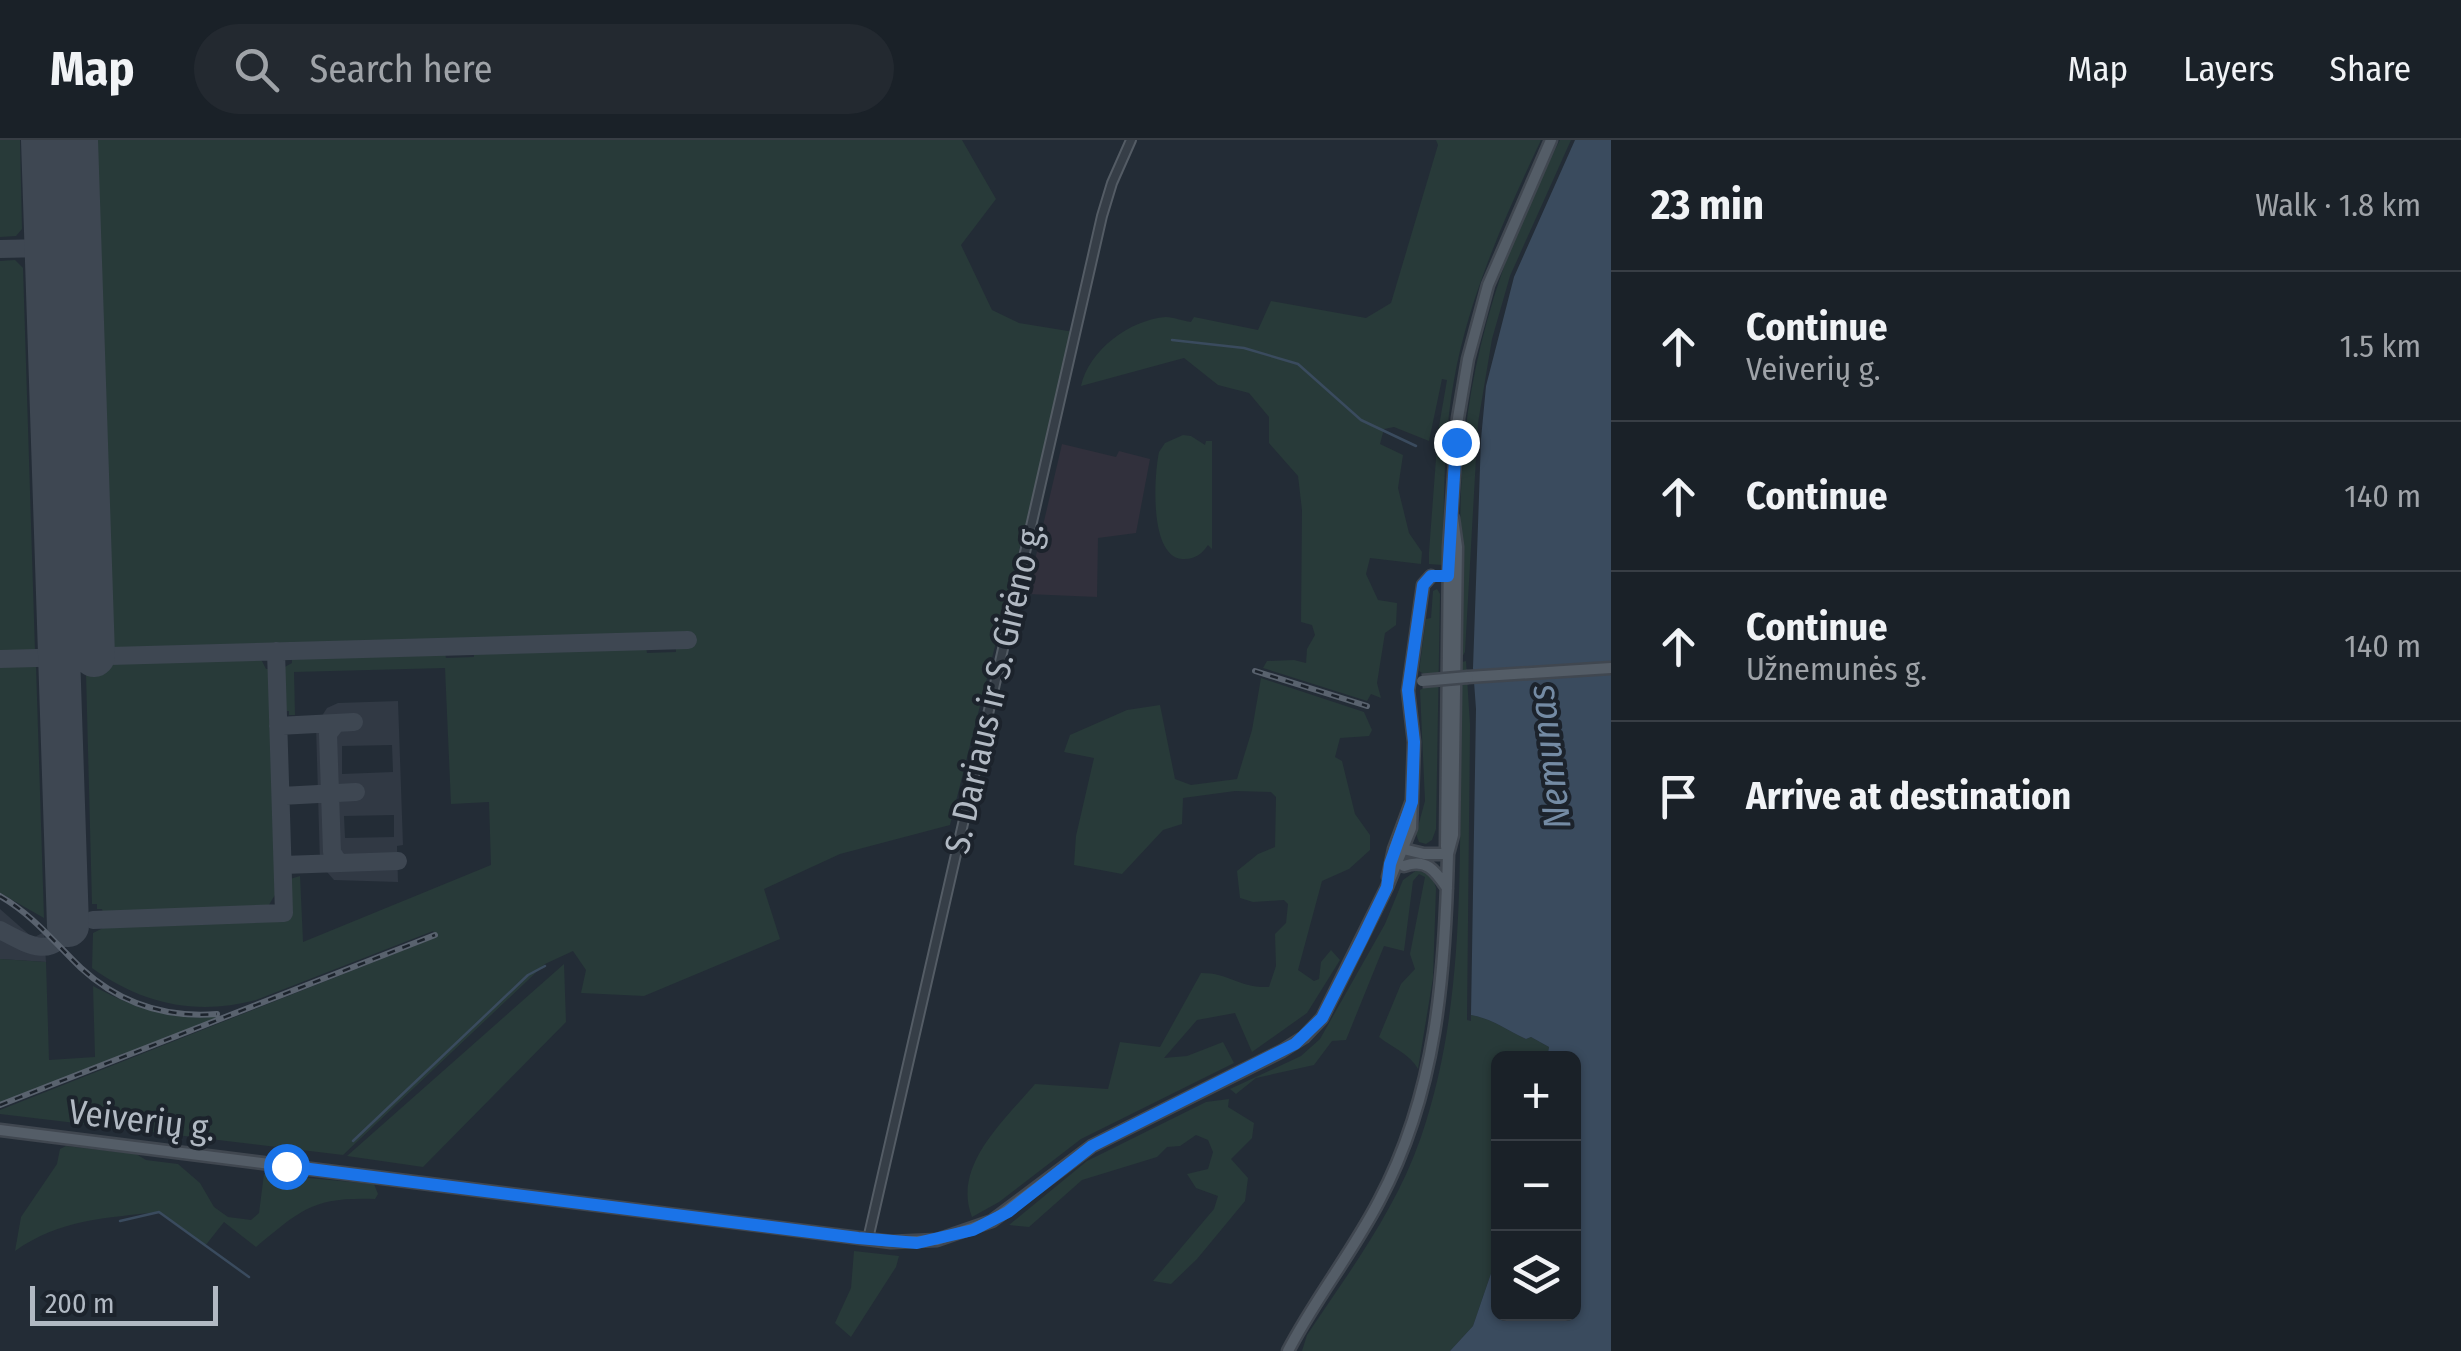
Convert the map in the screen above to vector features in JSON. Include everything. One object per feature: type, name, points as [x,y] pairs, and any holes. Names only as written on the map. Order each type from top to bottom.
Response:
[{"type":"main road","points":[[1288,1351],[1380,1200],[1410,1133],[1427,1077],[1438,1019],[1452,834],[1452,576],[1458,418],[1474,333],[1501,252],[1551,140]]},
{"type":"main road","name":"Veiverių g.","points":[[0,1130],[868,1239],[917,1243],[983,1226],[1008,1212],[1092,1146],[1295,1044],[1322,1018],[1387,887],[1412,823],[1414,742],[1410,681],[1423,585],[1431,576]]},
{"type":"main road","points":[[1431,576],[1452,576]]},
{"type":"main road","points":[[1431,576],[1448,595]]},
{"type":"main road","points":[[1448,854],[1444,834],[1448,595],[1452,576]]},
{"type":"main road","points":[[1410,681],[1611,668]]},
{"type":"main road","name":"Veiverių g.","points":[[1387,887],[1390,864],[1412,802]]},
{"type":"main road","points":[[1390,864],[1403,848],[1424,854],[1448,854]]},
{"type":"main road","points":[[1387,887],[1404,866],[1424,854]]},
{"type":"main road","points":[[1404,866],[1414,862],[1426,864],[1437,872],[1447,889]]},
{"type":"street","name":"S. Dariaus ir S. Girėno g.","points":[[868,1239],[1102,216],[1112,182],[1132,140]]},
{"type":"shaded area","points":[[0,140],[20,140],[22,229],[16,236],[0,237]]},
{"type":"shaded area","points":[[91,140],[962,140],[996,199],[961,245],[992,310],[1019,323],[1074,332],[950,825],[840,854],[764,889],[780,939],[644,996],[581,993],[586,970],[573,951],[545,964],[343,1155],[0,1114],[0,1110],[437,937],[433,931],[256,1000],[212,1007],[170,1004],[150,998],[92,968],[93,933],[103,924],[290,919],[290,879],[300,876],[303,942],[491,865],[489,802],[451,804],[445,668],[294,672],[295,715],[289,715],[289,711],[284,711],[283,668],[292,663],[292,657],[445,653],[446,658],[474,657],[474,652],[646,647],[647,653],[676,652],[676,646],[691,645],[689,635],[106,650]]},
{"type":"shaded area","points":[[1436,140],[1541,140],[1490,257],[1461,349],[1448,426],[1443,565],[1429,564],[1429,552],[1438,432],[1447,380],[1442,379],[1429,441],[1394,427],[1384,429],[1380,444],[1403,455],[1398,488],[1409,533],[1422,552],[1421,564],[1370,558],[1366,574],[1378,600],[1397,603],[1396,625],[1385,633],[1377,683],[1381,698],[1371,694],[1367,701],[1263,668],[1267,661],[1306,663],[1307,649],[1315,635],[1312,625],[1301,622],[1302,510],[1298,476],[1269,443],[1269,417],[1249,393],[1218,385],[1184,358],[1081,386],[1092,360],[1102,349],[1125,331],[1152,319],[1169,317],[1191,322],[1194,317],[1258,330],[1271,301],[1366,318],[1391,303],[1438,145]]},
{"type":"shaded area","points":[[1560,140],[1571,140],[1510,276],[1492,339],[1478,423],[1462,657],[1461,491],[1470,397],[1487,321],[1511,246]]},
{"type":"shaded area","points":[[15,260],[23,268],[35,651],[0,652],[0,261]]},
{"type":"shaded area","points":[[1183,435],[1205,445],[1212,441],[1212,549],[1208,545],[1197,556],[1186,559],[1171,555],[1164,544],[1155,496],[1159,452],[1165,443]]},
{"type":"shaded area","points":[[1062,444],[1116,457],[1119,451],[1150,459],[1136,533],[1098,538],[1097,597],[1027,594]]},
{"type":"shaded area","points":[[1437,589],[1440,594],[1436,829],[1426,844],[1419,842],[1416,834],[1425,801],[1420,690],[1425,687],[1424,674],[1419,671],[1426,619],[1431,618],[1433,591]]},
{"type":"shaded area","points":[[261,659],[266,669],[271,669],[278,890],[267,908],[103,913],[97,904],[92,904],[86,673],[95,663]]},
{"type":"shaded area","points":[[1466,661],[1470,725],[1467,1020],[1471,1021],[1471,1015],[1493,1022],[1526,1039],[1531,1037],[1549,1047],[1548,1051],[1491,1051],[1491,1273],[1473,1326],[1450,1351],[1302,1351],[1307,1335],[1399,1190],[1421,1137],[1437,1080],[1449,1021],[1459,902],[1462,662]]},
{"type":"shaded area","points":[[36,666],[44,918],[0,893],[0,667]]},
{"type":"shaded area","points":[[1261,678],[1364,712],[1372,730],[1369,736],[1340,738],[1335,757],[1342,761],[1355,814],[1370,835],[1370,850],[1349,869],[1322,881],[1298,970],[1314,981],[1319,979],[1321,962],[1331,950],[1340,960],[1307,1013],[1252,1052],[1235,1013],[1197,1020],[1164,1058],[1187,1056],[1223,1042],[1234,1063],[1081,1139],[999,1202],[972,1217],[968,1198],[975,1162],[996,1129],[1035,1084],[1108,1089],[1120,1042],[1160,1047],[1201,973],[1269,987],[1276,966],[1275,934],[1286,923],[1288,904],[1284,900],[1253,902],[1240,898],[1237,871],[1258,854],[1275,847],[1276,797],[1271,792],[1235,791],[1183,798],[1182,824],[1163,830],[1122,874],[1074,865],[1076,836],[1094,758],[1064,752],[1070,735],[1127,710],[1160,705],[1175,779],[1191,785],[1237,779],[1252,730]]},
{"type":"shaded area","points":[[398,701],[403,845],[397,846],[398,882],[334,880],[320,864],[316,725],[327,708],[338,703]],"holes":[[[392,745],[393,772],[342,774],[342,746]],[[394,815],[394,837],[345,838],[344,816]]]},
{"type":"shaded area","points":[[1417,870],[1432,876],[1436,888],[1433,978],[1418,1069],[1406,1055],[1379,1037],[1401,984],[1415,969],[1410,954],[1425,877],[1419,874],[1413,881],[1404,951],[1384,946],[1346,1040],[1332,1041],[1314,1065],[1256,1078],[1236,1094],[1230,1089],[1301,1056],[1320,1039],[1385,924],[1403,880]]},
{"type":"shaded area","points":[[0,909],[33,938],[44,932],[46,962],[0,959]]},
{"type":"shaded area","points":[[0,959],[46,962],[49,1060],[95,1057],[93,986],[156,1012],[188,1017],[224,1016],[0,1104]]},
{"type":"shaded area","points":[[564,964],[566,1022],[423,1167],[347,1156]]},
{"type":"shaded area","points":[[1229,1099],[1228,1107],[1254,1123],[1252,1138],[1231,1159],[1248,1178],[1245,1201],[1171,1284],[1153,1281],[1214,1209],[1218,1196],[1196,1188],[1187,1174],[1208,1169],[1213,1152],[1208,1140],[1196,1135],[1180,1146],[1167,1147],[1157,1157],[1082,1180],[1029,1227],[1009,1225],[1087,1161],[1206,1102]]},
{"type":"shaded area","points":[[66,1146],[136,1154],[146,1160],[178,1164],[200,1183],[214,1207],[228,1217],[251,1220],[259,1213],[264,1174],[374,1184],[378,1194],[375,1199],[337,1200],[310,1208],[256,1247],[224,1222],[205,1246],[159,1212],[66,1226],[15,1251],[21,1217],[57,1164],[60,1149]]},
{"type":"shaded area","points":[[854,1251],[899,1256],[896,1267],[851,1337],[835,1323],[851,1288]]},
{"type":"water","name":"Nemunas","points":[[1575,140],[1611,140],[1611,1351],[1450,1351],[1473,1326],[1491,1273],[1491,1321],[1581,1321],[1581,1051],[1548,1051],[1549,1047],[1531,1037],[1526,1039],[1471,1015],[1476,709],[1473,668],[1481,439],[1486,386],[1514,277]]},
{"type":"waterway","points":[[1172,340],[1244,348],[1298,364],[1361,420],[1416,446]]},
{"type":"waterway","points":[[353,1141],[528,975],[545,966]]},
{"type":"waterway","points":[[120,1221],[159,1212],[249,1277]]},
{"type":"taxiway","points":[[0,249],[45,248]]},
{"type":"taxiway","points":[[0,659],[688,640]]},
{"type":"taxiway","points":[[93,920],[284,913],[276,651]]},
{"type":"taxiway","points":[[278,726],[354,722]]},
{"type":"taxiway","points":[[335,725],[328,734],[332,852],[339,863]]},
{"type":"taxiway","points":[[281,796],[356,792]]},
{"type":"taxiway","points":[[283,865],[398,861]]},
{"type":"taxiway","points":[[0,930],[29,944],[46,947],[55,944],[68,926]]},
{"type":"runway","points":[[42,140],[68,926]]},
{"type":"runway","points":[[77,140],[94,656]]},
{"type":"railway","points":[[1255,671],[1367,706]]},
{"type":"railway","points":[[0,896],[33,920],[81,968],[111,991],[162,1010],[217,1014]]},
{"type":"railway","points":[[0,1105],[435,935]]},
{"type":"route","points":[[286,1166],[917,1243],[956,1236],[992,1221],[1092,1146],[1295,1044],[1322,1018],[1362,939],[1387,887],[1390,864],[1412,802],[1414,728],[1408,690],[1423,585],[1431,576],[1448,576],[1456,442]]}]
